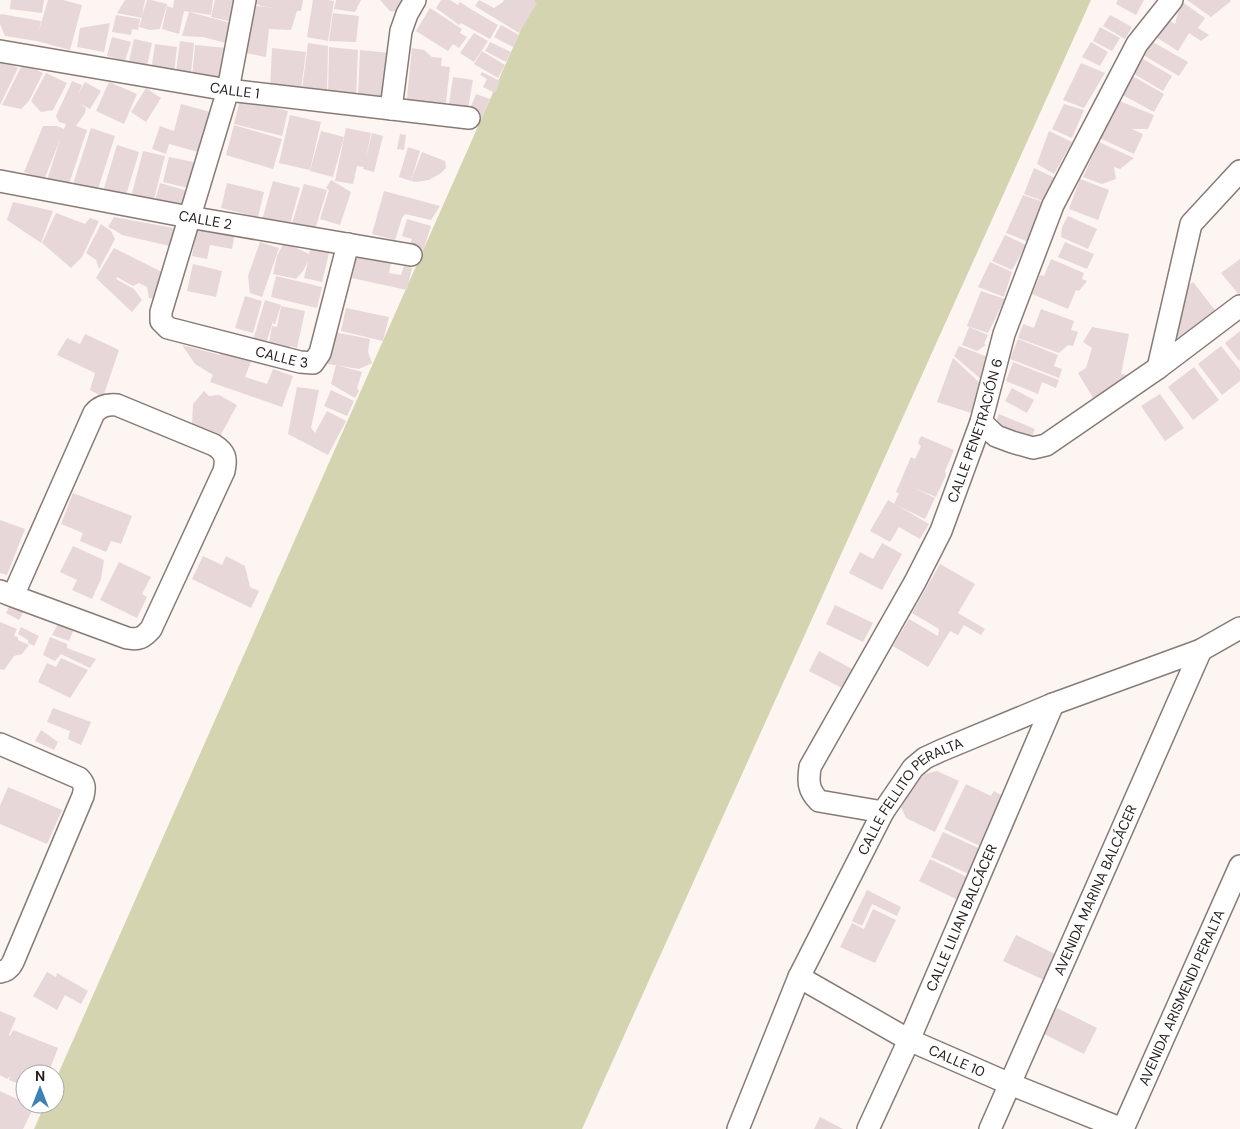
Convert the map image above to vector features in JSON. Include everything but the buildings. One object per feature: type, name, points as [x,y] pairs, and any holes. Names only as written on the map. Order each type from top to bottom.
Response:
[{"type":"street","points":[[189,217],[228,90],[245,0]]},
{"type":"street","points":[[390,108],[401,31],[407,14],[415,0]]},
{"type":"street","name":"CALLE PENETRACIÓN 6","points":[[883,812],[819,801],[812,794],[808,781],[810,767],[915,582],[941,531],[981,422],[1004,334],[1053,205],[1137,44],[1172,0]]},
{"type":"street","name":"CALLE 1","points":[[0,51],[228,90],[469,118]]},
{"type":"street","points":[[1158,368],[1191,224],[1240,171]]},
{"type":"street","name":"CALLE 2","points":[[0,181],[189,217],[411,255]]},
{"type":"street","name":"CALLE 3","points":[[189,217],[161,312],[162,321],[168,328],[300,362],[313,363],[320,353],[348,244]]},
{"type":"street","points":[[981,422],[996,436],[1012,442],[1033,448],[1046,445],[1158,368],[1240,306]]},
{"type":"street","points":[[117,405],[214,445],[225,456],[224,471],[151,629],[145,635],[137,639],[127,638],[6,594],[97,409],[103,406],[117,405]]},
{"type":"street","name":"CALLE FELLITO PERALTA","points":[[738,1129],[799,977],[883,812],[913,768],[925,758],[940,751],[1053,704],[1201,650],[1240,628]]},
{"type":"street","name":"AVENIDA MARINA BALCÁCER","points":[[990,1129],[1201,650]]},
{"type":"street","name":"CALLE LILIAN BALCÁCER","points":[[868,1129],[909,1040],[1053,704]]},
{"type":"street","points":[[0,744],[79,778],[84,782],[85,789],[13,962],[5,971],[0,972]]},
{"type":"street","name":"AVENIDA ARISMENDI PERALTA","points":[[1123,1129],[1240,866]]},
{"type":"street","name":"CALLE 10","points":[[799,977],[909,1040],[1010,1084],[1123,1129]]},
{"type":"green space","points":[[534,0],[1091,0],[582,1129],[34,1129],[41,1114],[65,1114],[65,1064],[63,1064]]}]
